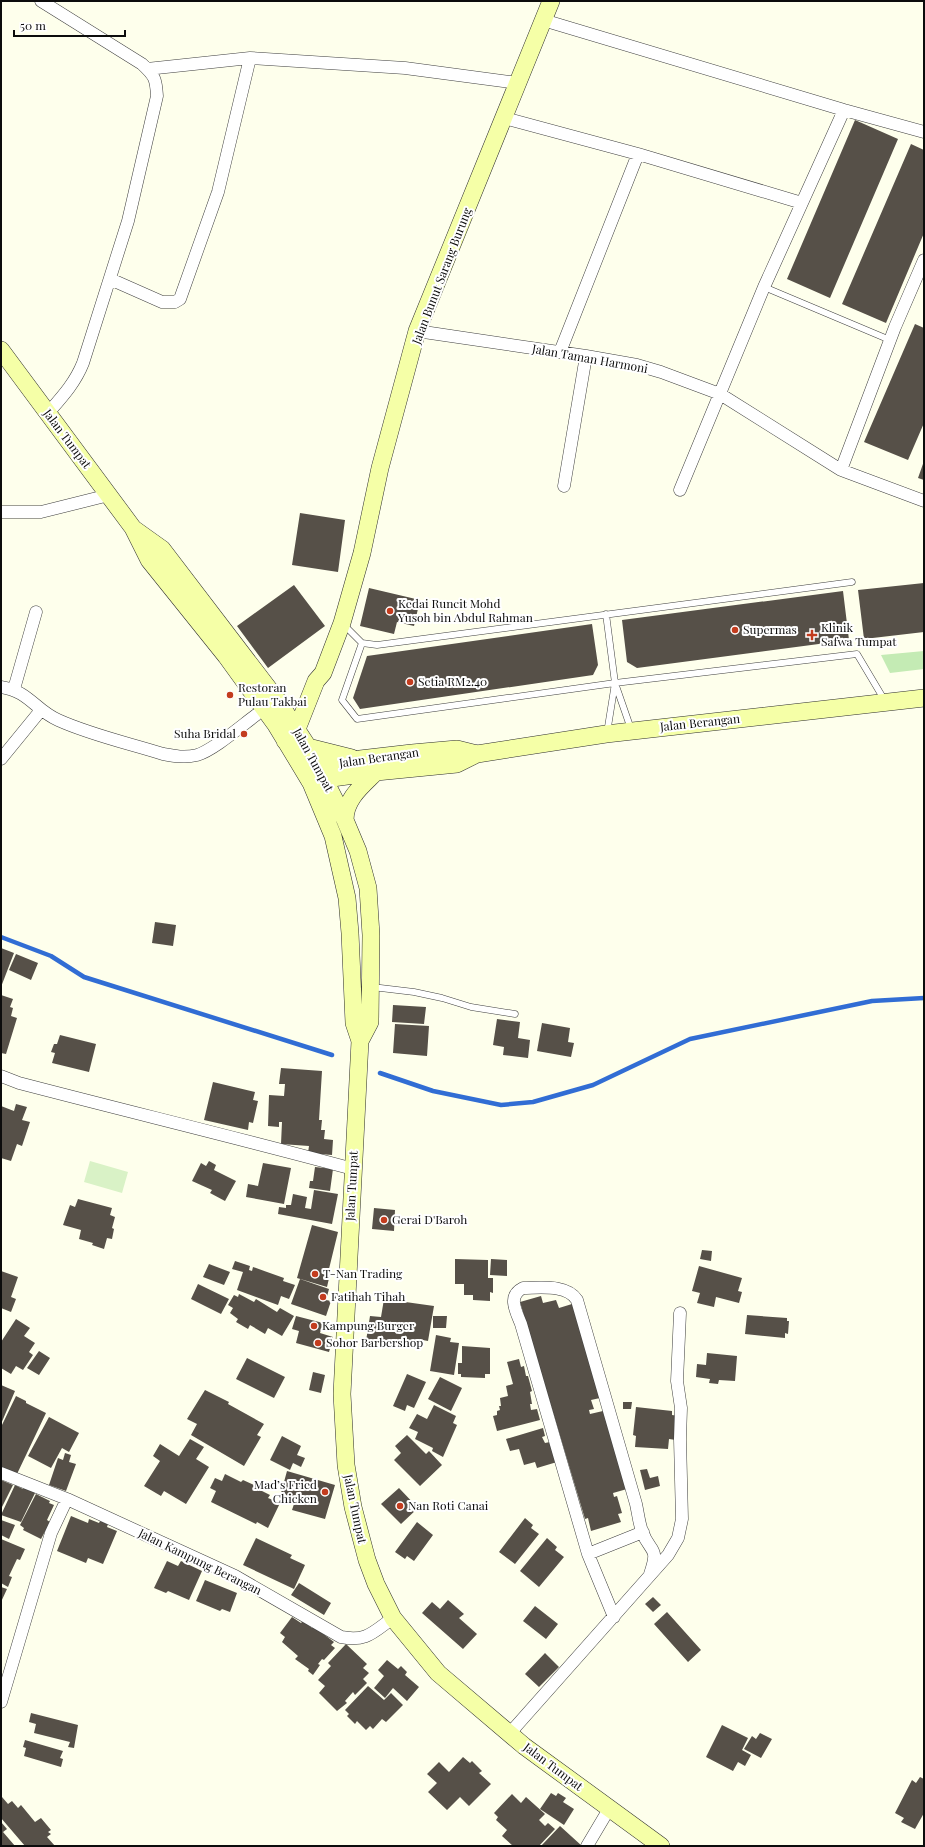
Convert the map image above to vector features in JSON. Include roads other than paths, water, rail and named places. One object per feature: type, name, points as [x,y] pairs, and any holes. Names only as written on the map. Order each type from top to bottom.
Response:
[{"type":"main road","name":"Jalan Bunut Sarang Burung","points":[[296,741],[316,681],[323,673],[342,623],[362,553],[380,468],[418,331],[551,1]]},
{"type":"main road","name":"Jalan Tumpat","points":[[1,350],[133,528],[149,560],[296,741]]},
{"type":"main road","name":"Jalan Tumpat","points":[[133,528],[162,548],[283,709],[296,741],[315,776],[345,820],[358,850],[368,888],[372,987],[370,1022],[360,1041]]},
{"type":"main road","points":[[226,656],[238,683],[256,715],[333,836]]},
{"type":"main road","name":"Jalan Bunut Sarang Burung","points":[[296,741],[315,711],[324,684],[323,673]]},
{"type":"main road","name":"Jalan Berangan","points":[[315,776],[457,764],[477,754],[606,734],[924,698]]},
{"type":"main road","points":[[283,709],[293,710],[302,707],[309,700]]},
{"type":"main road","points":[[296,741],[360,759]]},
{"type":"main road","name":"Jalan Berangan","points":[[315,776],[360,759],[458,749],[477,754]]},
{"type":"main road","points":[[345,820],[345,809],[355,793],[376,772]]},
{"type":"main road","name":"Jalan Tumpat","points":[[315,776],[333,836],[346,898],[350,933],[354,1023],[360,1041],[360,1066],[353,1169],[342,1394],[346,1466],[353,1507],[365,1554],[376,1584],[393,1618],[438,1673],[524,1746],[661,1846]]},
{"type":"street","points":[[41,1],[147,69],[155,78],[157,96],[128,221],[78,376],[48,413]]},
{"type":"street","points":[[543,20],[844,110],[924,132]]},
{"type":"street","points":[[147,69],[250,58],[405,68],[518,83]]},
{"type":"street","points":[[110,279],[162,302],[175,302],[180,299],[218,192],[250,58]]},
{"type":"street","points":[[680,490],[764,287],[844,110]]},
{"type":"street","points":[[504,118],[638,154],[802,203]]},
{"type":"street","points":[[560,352],[638,154]]},
{"type":"street","points":[[841,470],[890,340],[924,260]]},
{"type":"street","name":"Jalan Taman Harmoni","points":[[418,331],[586,356],[637,365],[661,372],[720,394],[841,470],[924,501]]},
{"type":"street","points":[[564,486],[586,356]]},
{"type":"street","points":[[1,512],[41,512],[109,495]]},
{"type":"street","points":[[14,689],[36,612]]},
{"type":"street","points":[[1,688],[14,689],[36,704],[41,710],[58,720],[163,754],[180,757],[197,755],[256,715]]},
{"type":"street","points":[[1,759],[41,710]]},
{"type":"street","points":[[1,1076],[19,1083],[157,1120],[269,1146],[353,1169]]},
{"type":"street","points":[[614,1617],[588,1554],[524,1331],[514,1305],[513,1299],[515,1294],[523,1288],[559,1289],[569,1292],[577,1300],[643,1532],[654,1551],[655,1561],[650,1574]]},
{"type":"street","points":[[510,1733],[614,1617],[674,1546],[681,1525],[680,1439],[682,1414],[677,1381],[680,1313]]},
{"type":"street","name":"Jalan Kampung Berangan","points":[[1,1473],[67,1499],[235,1576],[341,1637],[353,1639],[364,1638],[393,1618]]},
{"type":"street","points":[[1,1702],[51,1533],[67,1499]]},
{"type":"street","points":[[588,1554],[643,1532]]},
{"type":"street","points":[[587,1846],[609,1809]]},
{"type":"lane","points":[[764,287],[890,340]]},
{"type":"lane","points":[[342,623],[362,643],[377,645],[852,582]]},
{"type":"lane","points":[[606,614],[615,683],[631,731]]},
{"type":"lane","points":[[362,643],[342,700],[357,719],[615,683],[857,654],[886,702]]},
{"type":"lane","points":[[606,734],[615,683]]},
{"type":"lane","points":[[372,987],[414,992],[442,998],[471,1007],[515,1014]]},
{"type":"waterway","points":[[1,937],[51,956],[84,977],[332,1055]]},
{"type":"waterway","points":[[380,1073],[433,1091],[501,1105],[533,1102],[593,1085],[690,1039],[872,1001],[924,998]]},
{"type":"place","name":"Kedai Runcit Mohd Yusoh bin Abdul Rahman","points":[[390,611]]},
{"type":"place","name":"Supermas","points":[[735,630]]},
{"type":"place","name":"Klinik Safwa Tumpat","points":[[812,635]]},
{"type":"place","name":"Setia RM2.40","points":[[410,682]]},
{"type":"place","name":"Restoran Pulau Takbai","points":[[230,695]]},
{"type":"place","name":"Suha Bridal","points":[[244,734]]},
{"type":"place","name":"Gerai D'Baroh","points":[[384,1220]]},
{"type":"place","name":"T-Nan Trading","points":[[315,1274]]},
{"type":"place","name":"Fatihah Tihah","points":[[323,1297]]},
{"type":"place","name":"Kampung Burger","points":[[314,1326]]},
{"type":"place","name":"Sohor Barbershop","points":[[318,1343]]},
{"type":"place","name":"Mad’s Fried Chicken","points":[[325,1492]]},
{"type":"place","name":"Nan Roti Canai","points":[[400,1506]]}]
